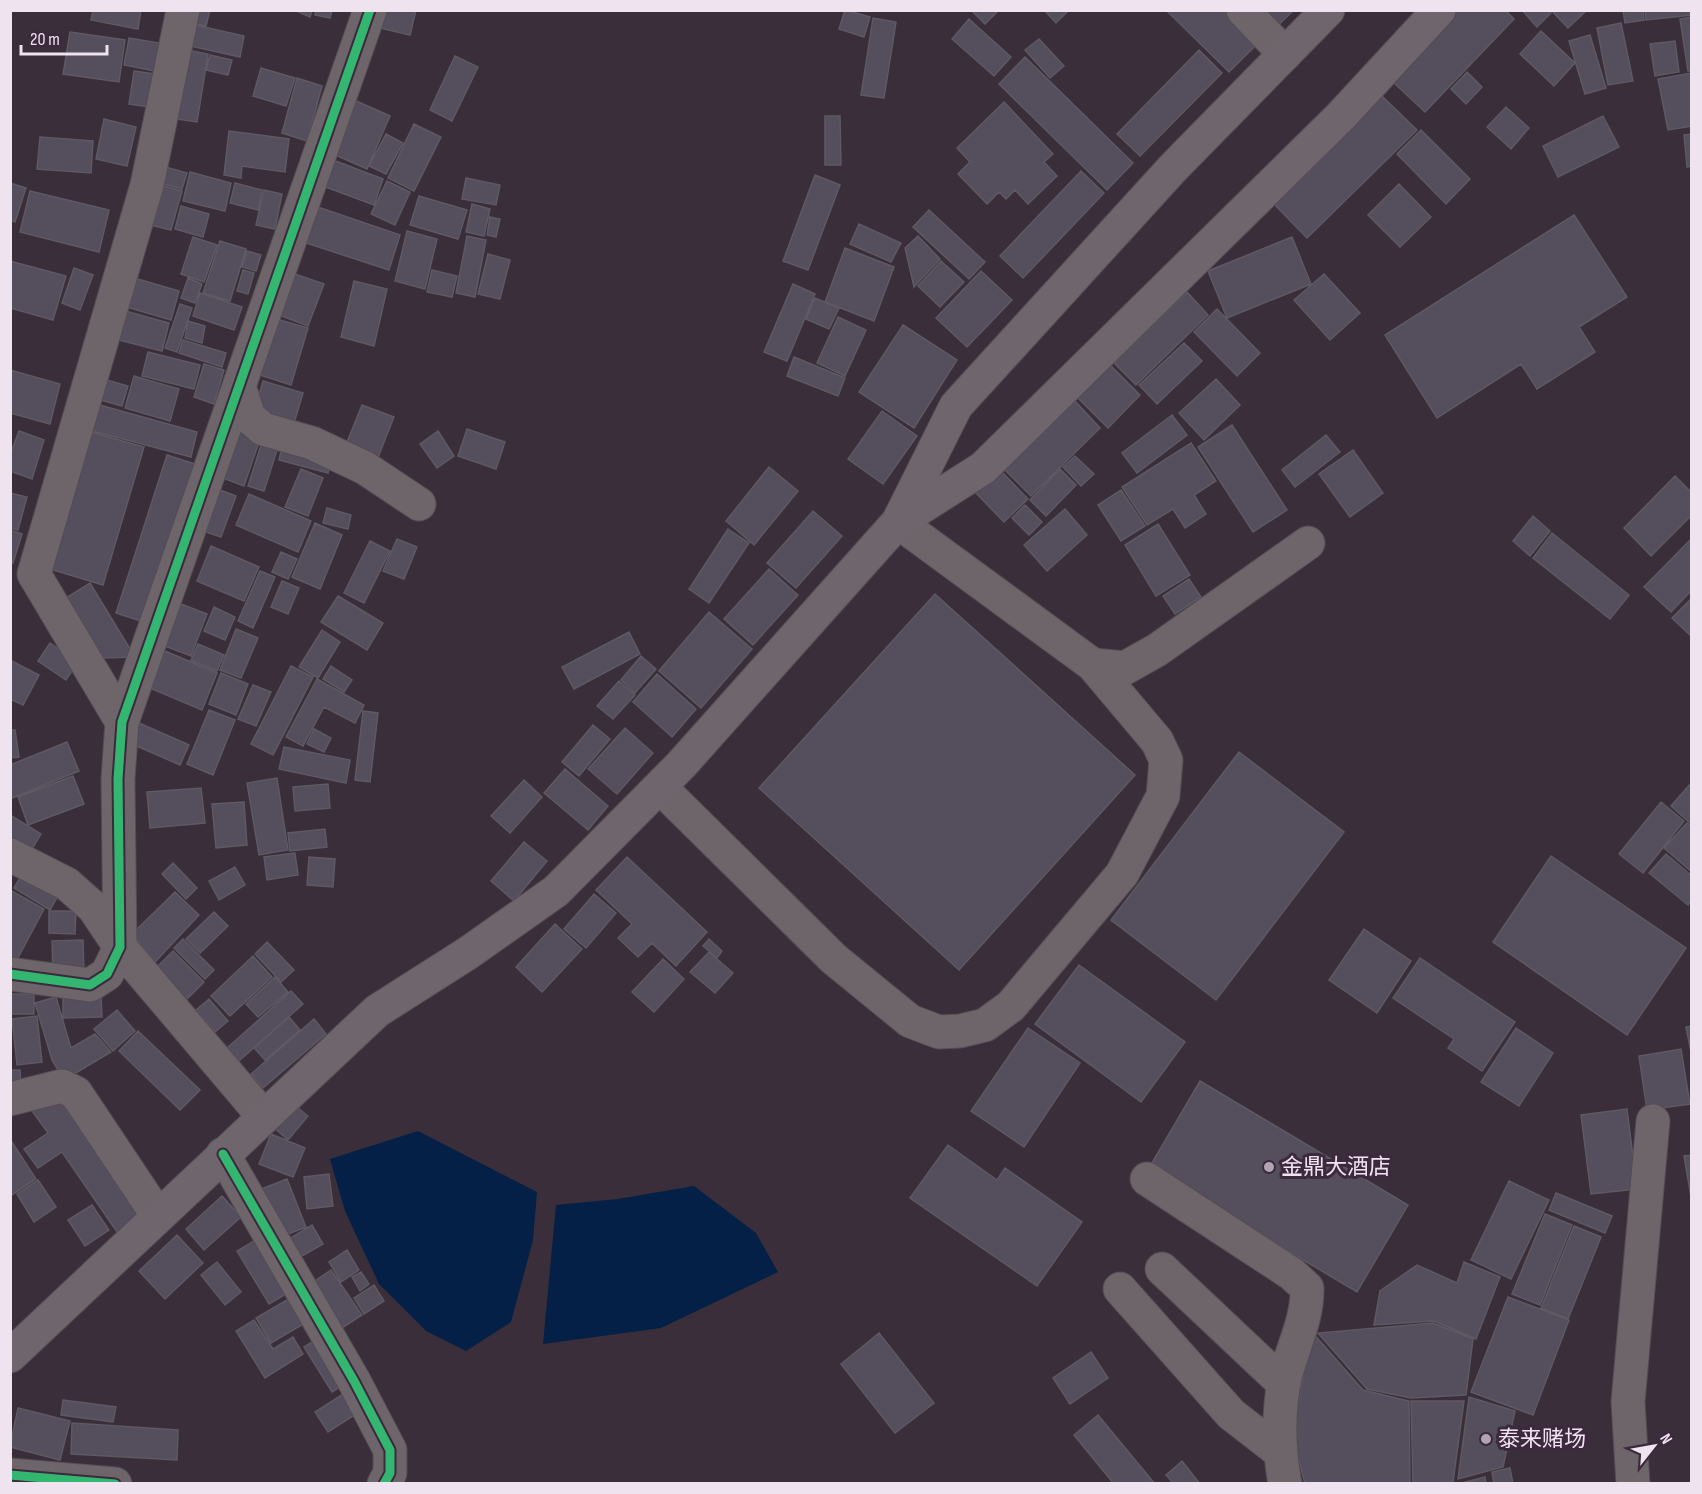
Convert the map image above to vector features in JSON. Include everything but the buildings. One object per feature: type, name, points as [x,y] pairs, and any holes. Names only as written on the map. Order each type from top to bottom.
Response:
[{"type":"main road","points":[[10,1356],[377,1011],[468,953],[556,891],[660,787],[898,522],[956,406],[1173,168],[1328,10]]},
{"type":"main road","points":[[898,522],[983,468],[1341,116],[1439,10]]},
{"type":"street","points":[[122,722],[34,574],[147,185],[183,10]]},
{"type":"street","points":[[10,974],[90,985],[108,975],[120,947],[118,779],[122,722],[370,10]]},
{"type":"street","points":[[1244,10],[1285,54]]},
{"type":"street","points":[[239,386],[249,417],[263,429],[312,443],[365,468],[419,504]]},
{"type":"street","points":[[660,787],[834,959],[910,1021],[939,1032],[960,1031],[985,1025],[1011,1006],[1122,874],[1163,796],[1166,760],[1157,741],[1093,665],[898,522]]},
{"type":"street","points":[[1093,665],[1125,668],[1157,650],[1308,543]]},
{"type":"street","points":[[10,855],[67,884],[94,908],[120,947],[264,1117]]},
{"type":"street","points":[[10,1099],[62,1086],[76,1093],[158,1216]]},
{"type":"street","points":[[1633,1484],[1629,1402],[1653,1121]]},
{"type":"street","points":[[223,1154],[354,1381],[390,1450],[390,1473],[384,1484]]},
{"type":"street","points":[[1147,1179],[1292,1274],[1307,1288],[1308,1305],[1284,1384],[1282,1468]]},
{"type":"street","points":[[1162,1269],[1284,1384]]},
{"type":"street","points":[[1120,1289],[1230,1414],[1282,1468]]},
{"type":"street","points":[[10,1475],[115,1484]]},
{"type":"water","points":[[418,1131],[537,1192],[533,1240],[511,1322],[466,1351],[426,1331],[379,1284],[345,1211],[330,1159]]},
{"type":"water","points":[[694,1186],[756,1233],[778,1272],[661,1328],[543,1344],[556,1205],[618,1199]]},
{"type":"cycle path","points":[[10,974],[90,985],[107,974],[120,947],[118,779],[122,722],[370,10]]},
{"type":"cycle path","points":[[223,1154],[354,1381],[390,1450],[390,1473],[384,1484]]},
{"type":"cycle path","points":[[10,1475],[115,1484]]},
{"type":"place","name":"金鼎大酒店","points":[[1269,1167]]},
{"type":"place","name":"泰来赌场","points":[[1486,1439]]}]
